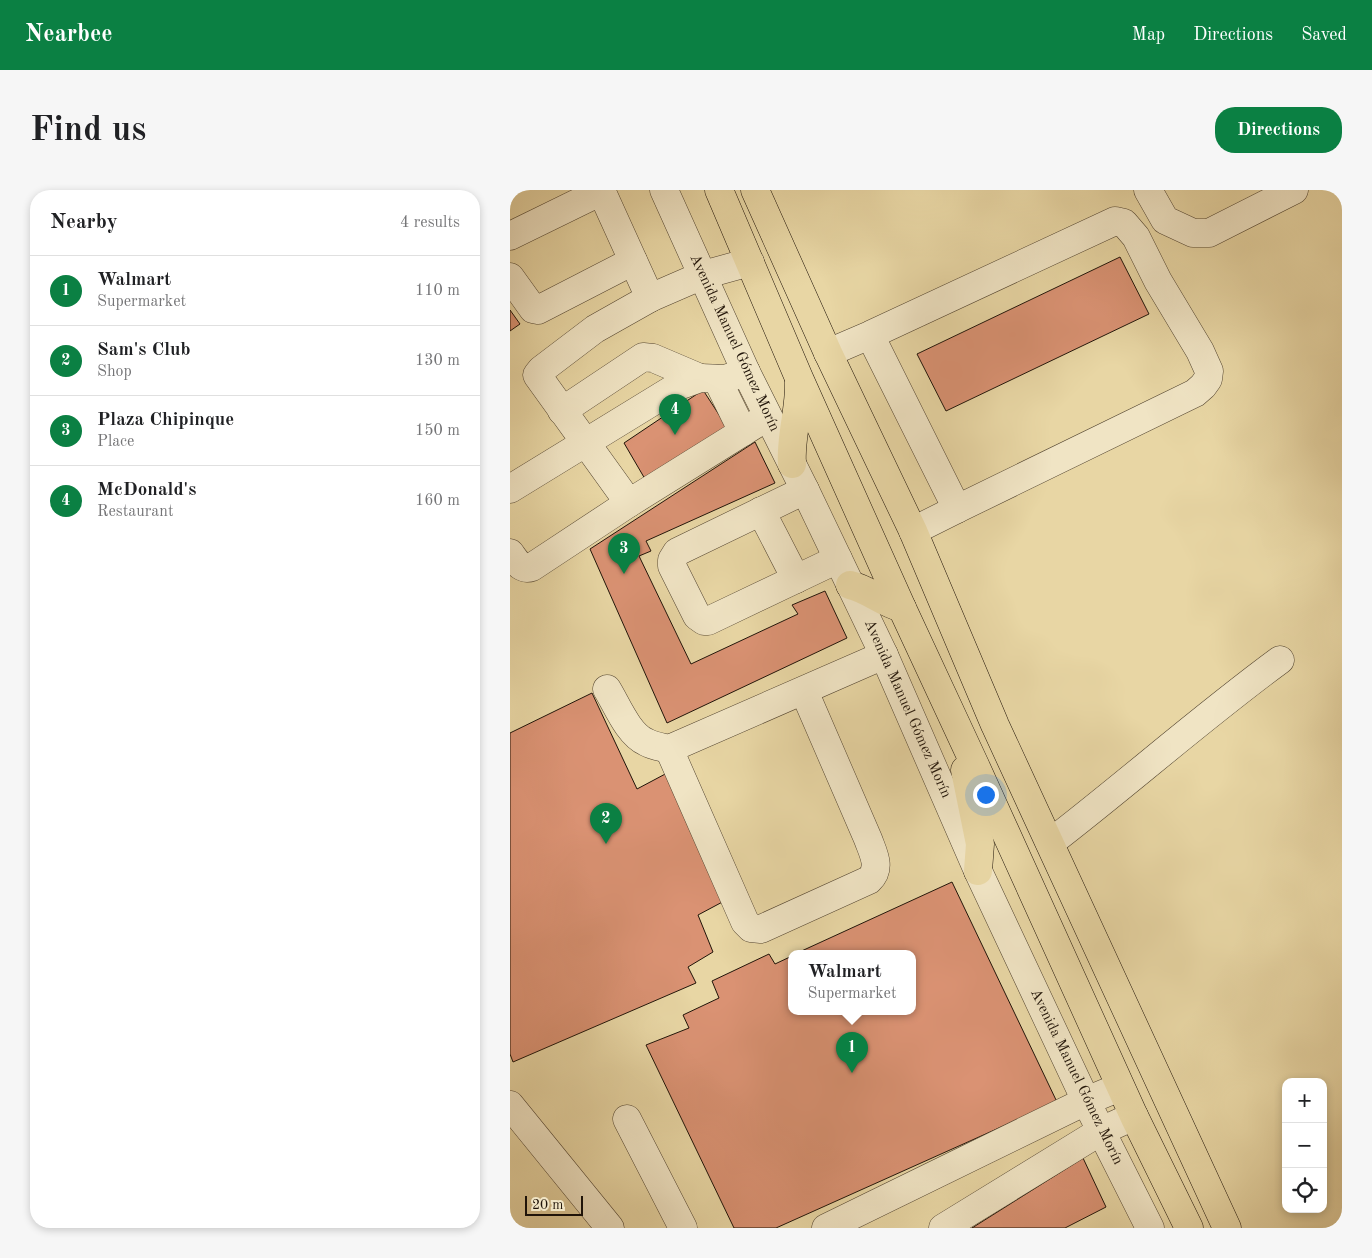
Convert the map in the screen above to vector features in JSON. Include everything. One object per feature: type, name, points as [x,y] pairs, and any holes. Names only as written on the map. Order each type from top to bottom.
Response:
[{"type":"main road","points":[[719,190],[799,378],[902,608],[968,749],[1120,1087],[1189,1228]]},
{"type":"main road","points":[[755,190],[828,353],[913,531],[995,725],[1227,1228]]},
{"type":"main road","points":[[792,464],[791,442],[798,410],[799,378]]},
{"type":"main road","points":[[850,585],[860,587],[890,605],[902,608]]},
{"type":"main road","points":[[968,749],[964,766],[980,844],[978,871]]},
{"type":"street","name":"Avenida Manuel Gómez Morín","points":[[664,190],[767,417],[805,490],[884,655],[978,871],[1086,1101],[1150,1228]]},
{"type":"street","points":[[1148,190],[1165,220],[1193,233],[1209,233],[1294,190]]},
{"type":"street","points":[[510,236],[602,191],[650,298]]},
{"type":"street","points":[[828,353],[1119,221],[1128,226],[1136,237],[1158,281],[1200,351],[1209,371],[1208,379],[1195,392],[913,531]]},
{"type":"street","points":[[510,277],[533,309],[538,310],[633,261]]},
{"type":"street","points":[[629,503],[538,378],[538,372],[595,329],[650,298],[703,275],[750,262]]},
{"type":"street","points":[[870,335],[957,509]]},
{"type":"street","points":[[562,411],[643,357],[653,358],[709,379],[743,432]]},
{"type":"street","points":[[510,489],[678,386],[709,379],[731,378],[746,372]]},
{"type":"street","points":[[510,553],[523,568],[532,567],[629,503],[767,417]]},
{"type":"street","points":[[805,490],[682,549],[673,556],[672,566],[697,616],[704,621],[708,621],[838,559]]},
{"type":"street","points":[[761,511],[796,580]]},
{"type":"street","points":[[607,690],[628,725],[637,736],[645,742],[668,749],[884,655]]},
{"type":"street","points":[[1050,842],[1122,786],[1210,712],[1280,660]]},
{"type":"street","points":[[668,749],[745,922],[752,928],[761,929],[869,880],[876,872],[876,861],[868,838],[804,691]]},
{"type":"street","points":[[826,1228],[1086,1101],[1120,1087]]},
{"type":"street","points":[[510,1105],[610,1228]]},
{"type":"street","points":[[943,1228],[1101,1131],[1134,1116]]},
{"type":"street","points":[[627,1119],[683,1228]]},
{"type":"building","points":[[1120,257],[1149,314],[946,411],[917,354]]},
{"type":"building","points":[[510,310],[520,324],[510,331]]},
{"type":"building","points":[[703,390],[727,427],[645,479],[624,443]]},
{"type":"building","points":[[755,442],[775,483],[646,541],[651,551],[639,556],[691,664],[798,614],[792,605],[825,591],[847,638],[667,723],[590,549]]},
{"type":"building","points":[[592,693],[637,789],[669,772],[728,899],[698,915],[713,952],[688,967],[696,983],[513,1062],[510,1054],[510,733]]},
{"type":"building","points":[[952,882],[1057,1102],[776,1228],[734,1228],[646,1045],[689,1028],[683,1015],[719,998],[712,981],[769,954],[775,964],[788,958],[788,1015],[916,1015],[916,950],[804,950]]},
{"type":"building","points":[[1083,1158],[1106,1207],[1065,1228],[972,1228]]},
{"type":"place","name":"McDonald's","points":[[675,435]]},
{"type":"place","name":"Plaza Chipinque","points":[[624,574]]},
{"type":"place","name":"Sam's Club","points":[[606,844]]},
{"type":"place","name":"Walmart","points":[[852,1073]]}]
